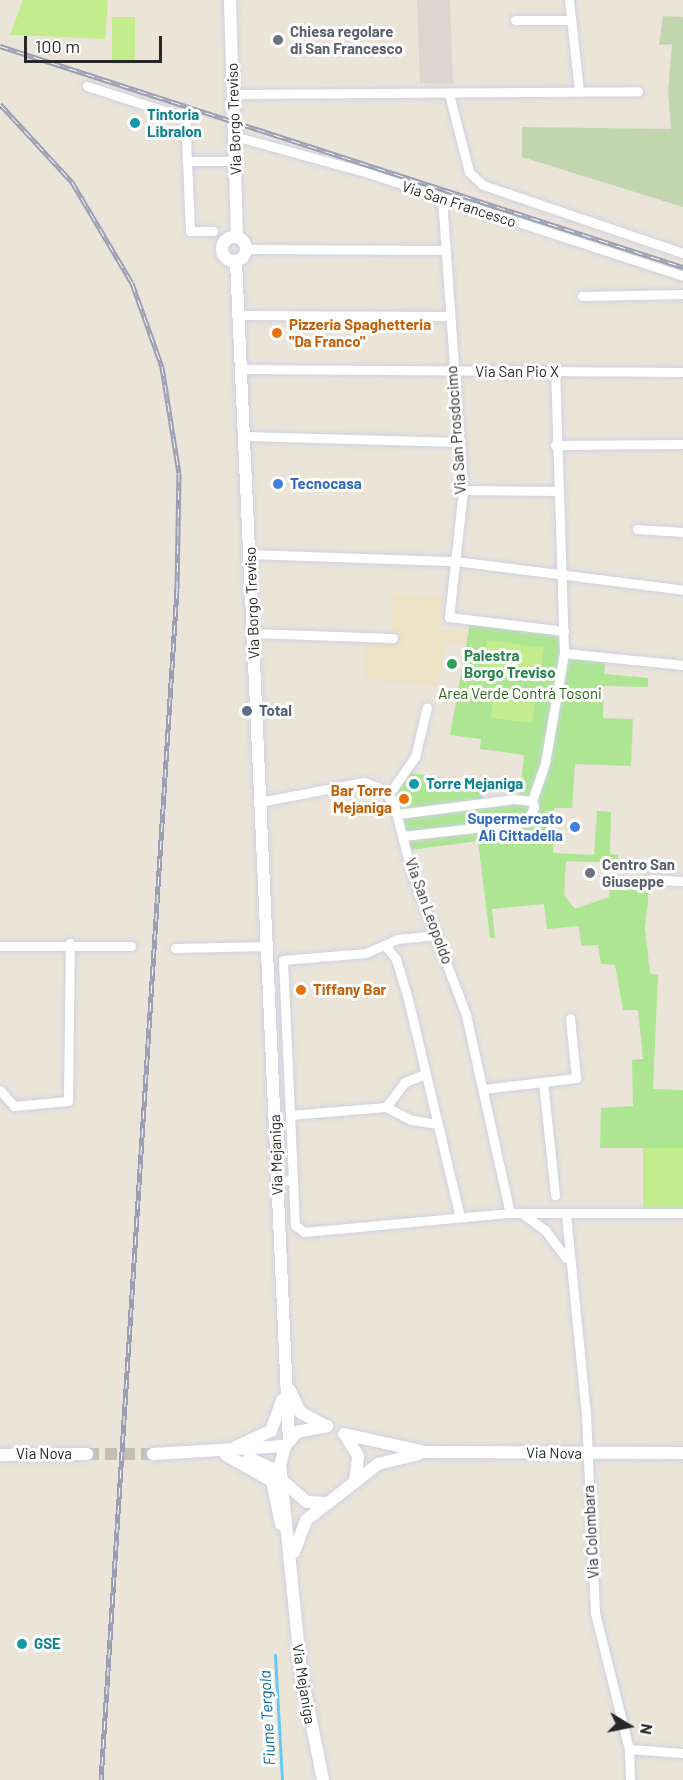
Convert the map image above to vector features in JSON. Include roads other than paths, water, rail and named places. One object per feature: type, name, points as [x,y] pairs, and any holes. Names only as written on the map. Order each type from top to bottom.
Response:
[{"type":"street","name":"Via Borgo Treviso","points":[[230,0],[237,237],[227,239],[222,248],[226,258],[236,261],[240,315],[267,946]]},
{"type":"street","points":[[569,0],[579,90]]},
{"type":"street","points":[[515,20],[571,20]]},
{"type":"street","points":[[87,86],[180,116],[186,122],[190,231],[213,231]]},
{"type":"street","points":[[232,94],[638,91]]},
{"type":"street","points":[[449,94],[469,172],[483,185],[683,253]]},
{"type":"street","name":"Via San Francesco","points":[[234,136],[442,198],[683,276]]},
{"type":"street","points":[[187,161],[235,162]]},
{"type":"street","name":"Via San Prosdocimo","points":[[442,198],[447,316],[463,490],[449,617],[456,622],[564,631]]},
{"type":"street","points":[[237,237],[246,249]]},
{"type":"street","points":[[246,249],[443,250]]},
{"type":"street","points":[[236,261],[246,249]]},
{"type":"street","points":[[582,296],[683,294]]},
{"type":"street","points":[[240,315],[447,316]]},
{"type":"street","name":"Via San Pio X","points":[[242,369],[683,372]]},
{"type":"street","points":[[403,836],[526,822],[533,814],[532,801],[545,763],[564,653],[555,445],[555,371]]},
{"type":"street","points":[[245,436],[458,442]]},
{"type":"street","points":[[555,445],[683,444]]},
{"type":"street","points":[[463,490],[557,491]]},
{"type":"street","points":[[636,529],[683,532]]},
{"type":"street","points":[[249,554],[455,561],[683,590]]},
{"type":"street","points":[[253,633],[393,638]]},
{"type":"street","points":[[564,653],[683,665]]},
{"type":"street","points":[[260,802],[364,783],[389,794],[415,757],[427,707]]},
{"type":"street","name":"Via San Leopoldo","points":[[389,794],[398,814],[412,874],[466,1015],[510,1213]]},
{"type":"street","points":[[398,814],[532,801]]},
{"type":"street","points":[[651,879],[683,881]]},
{"type":"street","points":[[437,935],[397,939],[366,953],[284,960],[297,1229],[510,1213],[683,1213]]},
{"type":"street","points":[[0,1090],[14,1106],[68,1101],[70,943]]},
{"type":"street","points":[[0,946],[70,943],[131,946]]},
{"type":"street","points":[[386,945],[396,959],[460,1217]]},
{"type":"street","points":[[175,948],[267,946]]},
{"type":"street","name":"Via Mejaniga","points":[[267,946],[282,1364],[287,1443],[283,1478],[291,1586],[301,1671],[323,1780]]},
{"type":"street","points":[[270,998],[285,997]]},
{"type":"street","points":[[483,1089],[576,1078],[570,1018]]},
{"type":"street","points":[[386,1107],[405,1082],[425,1074]]},
{"type":"street","points":[[543,1082],[555,1195]]},
{"type":"street","points":[[290,1115],[386,1107],[412,1120],[438,1124]]},
{"type":"street","points":[[277,1181],[293,1180]]},
{"type":"street","name":"Via Colombara","points":[[523,1214],[564,1250],[572,1275]]},
{"type":"street","name":"Via Colombara","points":[[566,1214],[587,1453],[595,1613],[629,1749],[630,1780]]},
{"type":"street","name":"Via Mejaniga","points":[[282,1364],[300,1412],[344,1434]]},
{"type":"street","name":"Via Mejaniga","points":[[226,1452],[258,1440],[271,1431],[284,1393]]},
{"type":"street","points":[[153,1454],[226,1452],[287,1443],[307,1428],[327,1426]]},
{"type":"street","points":[[344,1434],[358,1456],[355,1482]]},
{"type":"street","name":"Via Nova","points":[[344,1434],[425,1452],[683,1453]]},
{"type":"street","points":[[226,1452],[256,1460],[283,1478],[298,1498],[328,1503]]},
{"type":"street","name":"Via Mejaniga","points":[[226,1452],[272,1481],[289,1563]]},
{"type":"street","name":"Via Nova","points":[[355,1482],[378,1464],[425,1452]]},
{"type":"street","name":"Via Nova","points":[[0,1455],[87,1454]]},
{"type":"street","name":"Via Mejaniga","points":[[291,1586],[300,1529],[355,1482]]},
{"type":"street","points":[[629,1749],[683,1753]]},
{"type":"waterway","name":"Fiume Tergola","points":[[275,1655],[282,1780]]},
{"type":"tunnel","points":[[87,1454],[153,1454]]},
{"type":"railway","points":[[0,46],[683,267]]},
{"type":"railway","points":[[0,104],[72,182],[132,283],[162,367],[179,473],[177,589],[101,1780]]},
{"type":"place","name":"Chiesa regolare di San Francesco","points":[[278,40]]},
{"type":"place","name":"Tintoria Libralon","points":[[135,123]]},
{"type":"place","name":"Pizzeria Spaghetteria \"Da Franco\"","points":[[277,333]]},
{"type":"place","name":"Tecnocasa","points":[[278,484]]},
{"type":"place","name":"Palestra Borgo Treviso","points":[[452,664]]},
{"type":"place","name":"Total","points":[[247,711]]},
{"type":"place","name":"Torre Mejaniga","points":[[414,784]]},
{"type":"place","name":"Bar Torre Mejaniga","points":[[404,799]]},
{"type":"place","name":"Supermercato Alì Cittadella","points":[[575,827]]},
{"type":"place","name":"Centro San Giuseppe","points":[[590,873]]},
{"type":"place","name":"Tiffany Bar","points":[[301,990]]},
{"type":"place","name":"GSE","points":[[22,1644]]},
{"type":"park label","name":"Area Verde Contrà Tosoni","points":[[520,694]]}]
